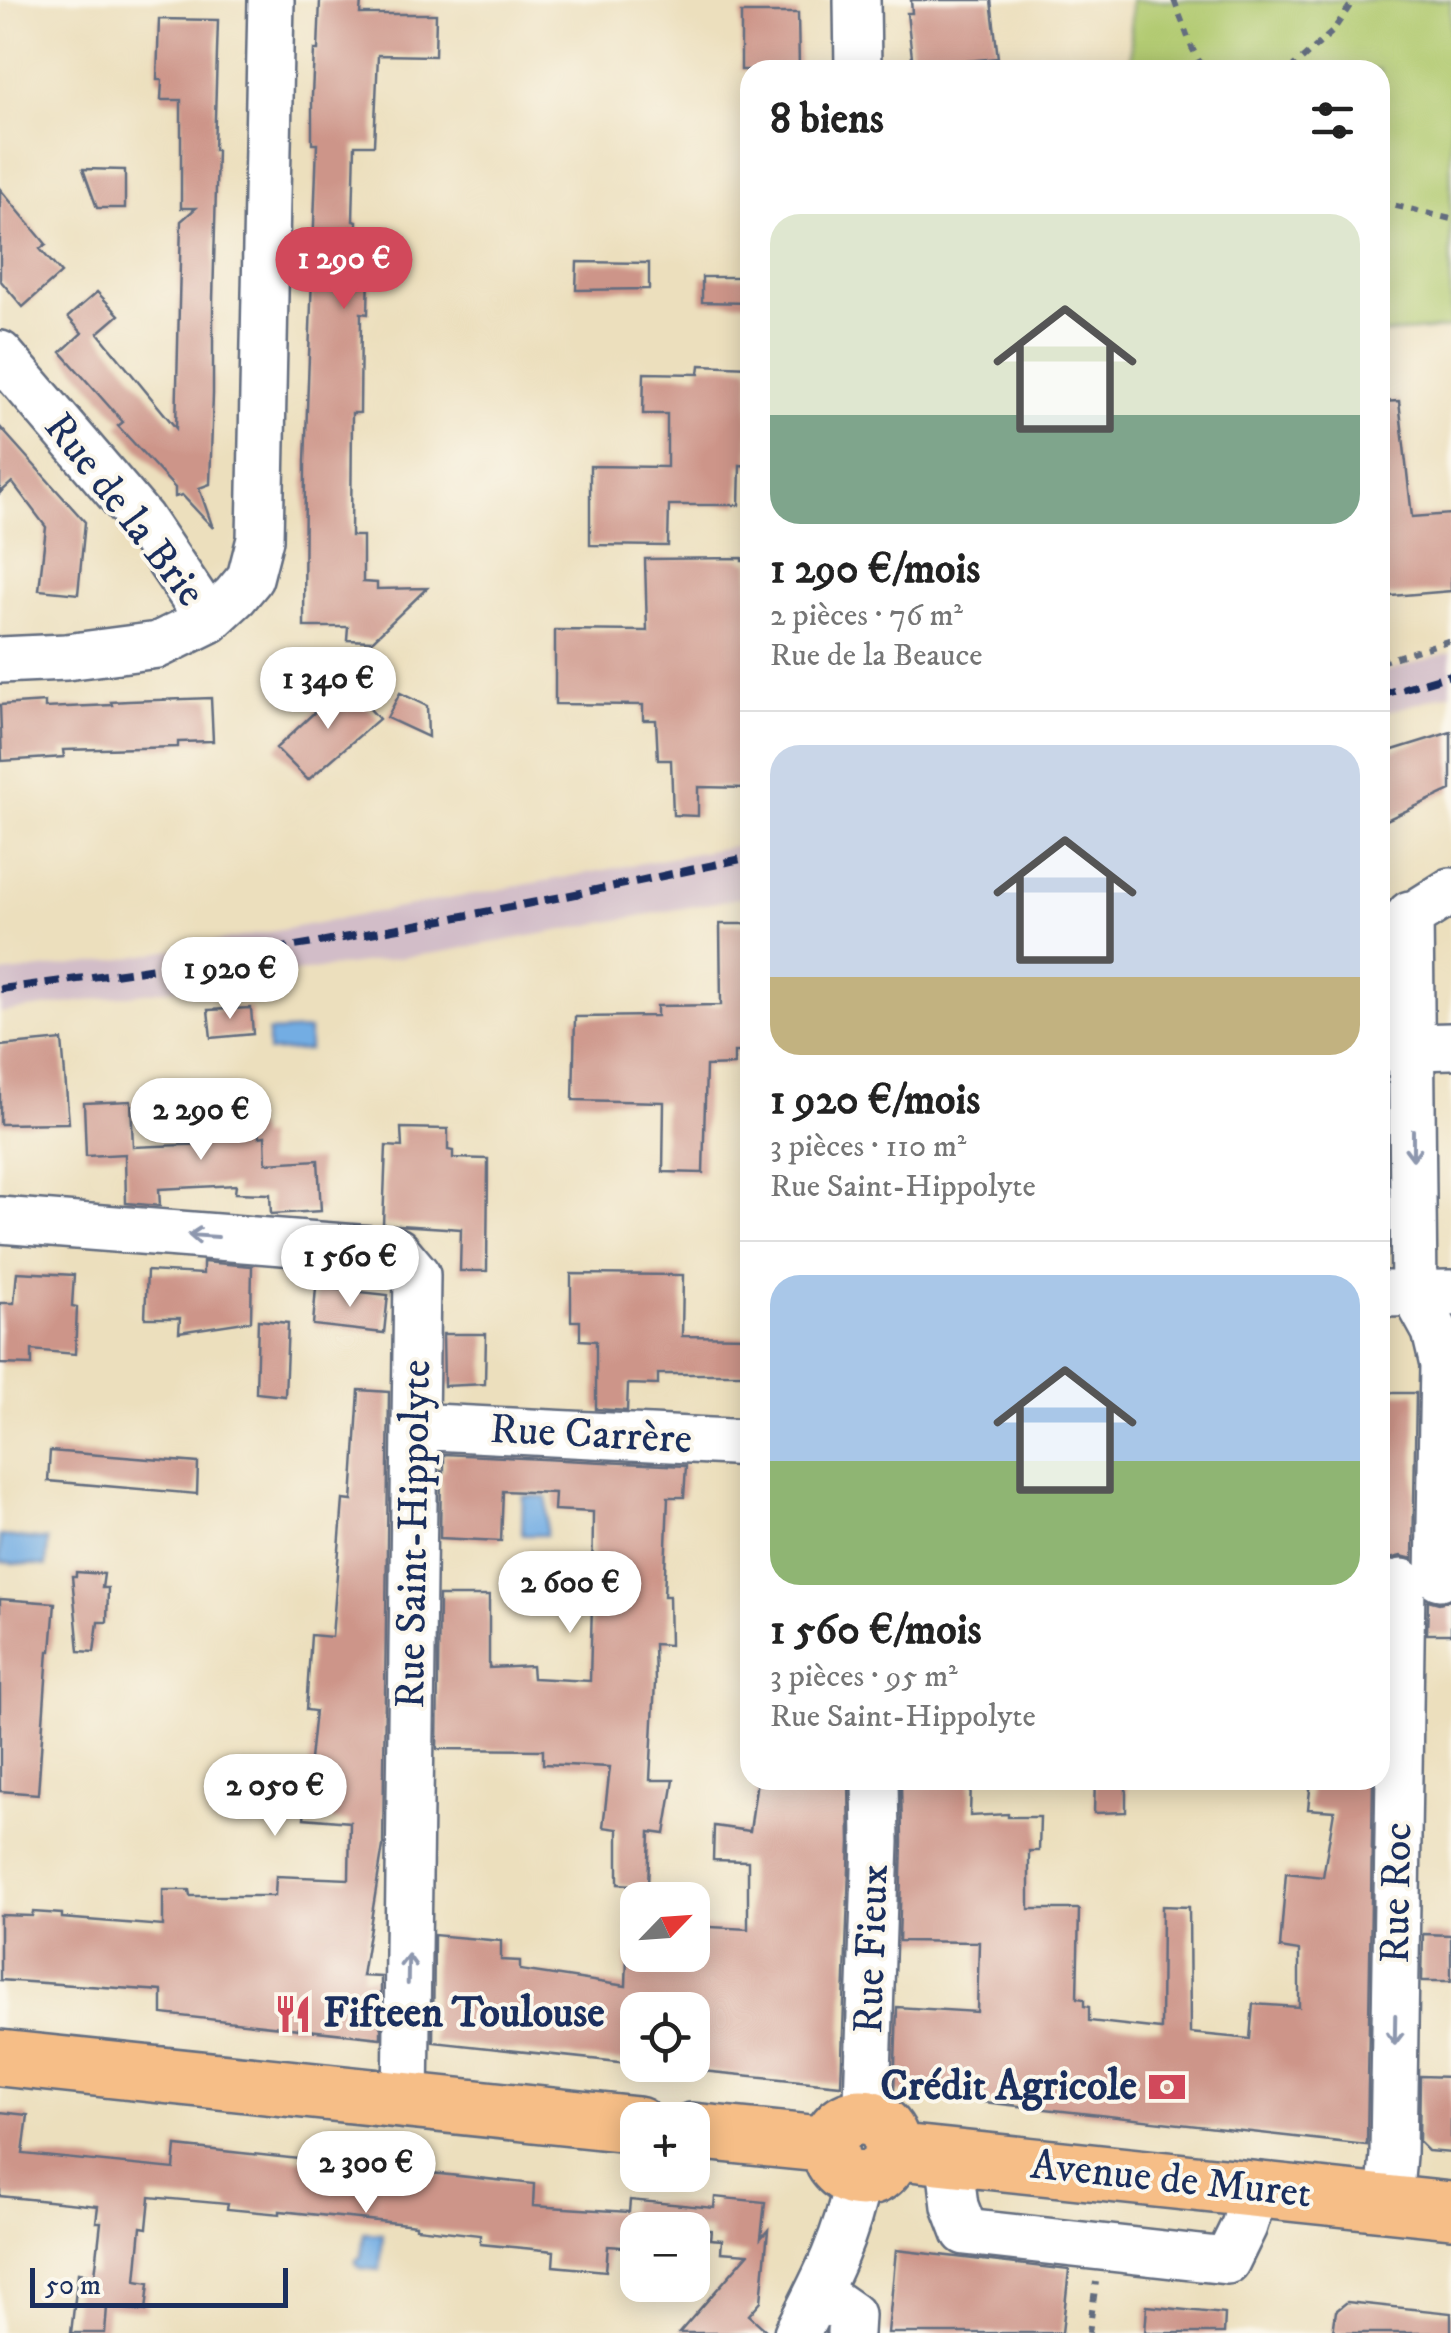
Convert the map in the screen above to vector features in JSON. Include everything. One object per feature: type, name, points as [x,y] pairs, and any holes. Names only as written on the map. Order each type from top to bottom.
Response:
[{"type":"main road","points":[[0,2058],[620,2124]]},
{"type":"main road","name":"Avenue de Muret","points":[[710,2133],[1451,2210]]},
{"type":"street","points":[[0,660],[66,658],[158,645],[209,620],[250,578],[260,539],[271,0]]},
{"type":"street","points":[[858,0],[858,60]]},
{"type":"street","name":"Rue de la Brie","points":[[0,354],[141,519],[209,620]]},
{"type":"street","points":[[1415,1294],[1415,1047],[1395,925],[1451,891]]},
{"type":"street","name":"Rue Saint-Hippolyte","points":[[0,1220],[397,1252],[417,1275],[406,2102]]},
{"type":"street","name":"Rue Roc","points":[[1389,2203],[1418,1580],[1444,1365],[1435,1332],[1415,1294]]},
{"type":"street","name":"Rue Carrère","points":[[433,1427],[740,1442]]},
{"type":"street","name":"Rue Fieux","points":[[797,2333],[835,2260],[845,2231],[861,2148],[867,2101],[874,1790]]},
{"type":"street","points":[[948,2157],[954,2206],[965,2232],[1227,2261],[1256,2188]]},
{"type":"street","points":[[818,2292],[851,2315],[850,2333]]},
{"type":"path","points":[[1174,0],[1199,60]]},
{"type":"path","points":[[1301,60],[1332,32],[1354,0]]},
{"type":"path","points":[[1390,204],[1451,218]]},
{"type":"path","points":[[1390,659],[1451,640]]},
{"type":"shaded area","points":[[1451,652],[1451,693],[1390,711],[1390,670]]},
{"type":"shaded area","points":[[740,845],[740,898],[442,952],[0,1013],[0,974],[123,959]]},
{"type":"green space","points":[[1131,0],[1451,0],[1451,328],[1390,333],[1390,60],[1131,60]]},
{"type":"water","points":[[309,1030],[309,1050],[268,1052],[268,1032]]},
{"type":"water","points":[[523,1496],[547,1497],[546,1535],[522,1535]]},
{"type":"water","points":[[0,1536],[48,1540],[46,1566],[0,1562]]},
{"type":"water","points":[[364,2233],[383,2234],[380,2270],[361,2268],[356,2263],[361,2257]]},
{"type":"building","points":[[320,0],[361,0],[360,14],[436,14],[435,56],[378,55],[374,145],[355,145],[356,265],[369,267],[368,314],[361,313],[360,413],[352,413],[351,536],[363,536],[363,582],[377,583],[377,589],[427,588],[372,641],[347,640],[348,627],[304,627],[305,462],[317,144],[312,144],[312,96]]},
{"type":"building","points":[[911,0],[991,0],[998,58],[912,60],[907,13],[912,13]]},
{"type":"building","points":[[741,13],[798,13],[799,60],[741,60]]},
{"type":"building","points":[[159,19],[218,20],[210,484],[199,488],[213,528],[182,495],[175,497],[175,488],[118,426],[123,422],[61,352],[82,333],[68,317],[97,292],[119,315],[98,333],[176,428],[181,221],[196,208],[181,208],[181,100],[161,100],[162,80],[157,80]]},
{"type":"building","points":[[83,169],[125,170],[125,208],[97,208]]},
{"type":"building","points":[[0,189],[46,244],[40,249],[61,273],[23,307],[0,280]]},
{"type":"building","points":[[577,262],[649,263],[649,289],[576,290]]},
{"type":"building","points":[[702,277],[740,277],[740,303],[702,302]]},
{"type":"building","points":[[700,365],[740,367],[739,505],[669,505],[668,546],[590,545],[590,466],[667,467],[667,414],[643,414],[644,373],[699,374]]},
{"type":"building","points":[[1390,401],[1399,401],[1412,517],[1451,514],[1451,591],[1390,596]]},
{"type":"building","points":[[0,427],[85,522],[78,594],[39,590],[46,527],[12,482],[0,493]]},
{"type":"building","points":[[740,558],[740,788],[698,787],[698,816],[673,815],[671,760],[658,760],[656,720],[643,720],[643,705],[555,704],[555,630],[647,631],[645,559]]},
{"type":"building","points":[[346,683],[379,719],[308,780],[276,748]]},
{"type":"building","points":[[400,693],[427,706],[428,737],[387,718]]},
{"type":"building","points":[[211,698],[213,741],[178,742],[178,747],[63,750],[64,757],[2,761],[0,705],[45,702],[45,708]]},
{"type":"building","points":[[1451,732],[1451,790],[1390,818],[1390,751]]},
{"type":"building","points":[[720,924],[740,924],[740,1052],[734,1052],[734,1065],[706,1066],[703,1173],[663,1172],[664,1102],[573,1100],[575,1017],[657,1016],[657,1006],[721,1005]]},
{"type":"building","points":[[251,1008],[253,1034],[211,1038],[208,1010]]},
{"type":"building","points":[[62,1040],[69,1123],[0,1124],[0,1046]]},
{"type":"building","points":[[131,1101],[133,1147],[207,1144],[206,1129],[258,1128],[259,1137],[265,1136],[266,1163],[318,1160],[321,1211],[271,1214],[270,1194],[235,1193],[236,1185],[159,1189],[160,1206],[126,1203],[125,1154],[86,1156],[84,1103]]},
{"type":"building","points":[[401,1128],[448,1129],[448,1150],[453,1151],[453,1158],[488,1159],[487,1271],[460,1271],[461,1229],[383,1224],[386,1146],[402,1147]]},
{"type":"building","points":[[203,1262],[252,1266],[251,1321],[179,1332],[180,1318],[145,1318],[147,1271],[203,1274]]},
{"type":"building","points":[[17,1272],[74,1275],[75,1354],[32,1350],[32,1365],[0,1364],[0,1303],[14,1303]]},
{"type":"building","points":[[571,1274],[683,1275],[682,1336],[740,1337],[740,1374],[658,1374],[658,1385],[628,1384],[627,1411],[596,1409],[596,1341],[580,1340],[580,1321],[571,1321]]},
{"type":"building","points":[[316,1287],[388,1295],[384,1333],[313,1325]]},
{"type":"building","points":[[258,1320],[288,1323],[285,1396],[256,1393]]},
{"type":"building","points":[[443,1334],[486,1334],[485,1384],[444,1386]]},
{"type":"building","points":[[359,1390],[389,1392],[383,1846],[362,1976],[381,1977],[381,2038],[162,2014],[162,1991],[0,1980],[0,1915],[32,1916],[33,1912],[163,1926],[163,1890],[189,1890],[190,1896],[275,1896],[276,1876],[349,1879],[350,1822],[304,1818],[315,1711],[306,1710],[311,1635],[332,1637],[343,1500],[352,1501]]},
{"type":"building","points":[[1390,1393],[1416,1393],[1413,1559],[1390,1559]]},
{"type":"building","points":[[50,1451],[198,1463],[197,1494],[48,1481]]},
{"type":"building","points":[[444,1454],[686,1466],[684,1497],[668,1497],[664,1596],[669,1596],[670,1645],[654,1644],[650,1780],[674,1780],[665,1834],[650,1832],[648,1882],[618,1884],[618,1829],[603,1827],[610,1767],[543,1764],[543,1750],[437,1749],[439,1596],[489,1596],[489,1668],[532,1666],[533,1678],[590,1681],[592,1603],[593,1512],[554,1510],[555,1493],[503,1491],[501,1541],[440,1538],[441,1471],[444,1472]]},
{"type":"building","points":[[76,1572],[104,1574],[102,1588],[108,1588],[107,1622],[98,1622],[94,1652],[79,1651],[72,1576]]},
{"type":"building","points":[[0,1599],[55,1603],[38,1794],[0,1791]]},
{"type":"building","points":[[1428,1600],[1451,1600],[1451,1634],[1427,1634]]},
{"type":"building","points":[[756,1790],[849,1790],[841,2085],[710,2072],[710,1992],[620,1992],[620,2062],[433,2042],[434,1935],[501,1941],[501,1960],[520,1961],[520,1970],[626,1986],[626,1972],[710,1972],[710,1927],[748,1929],[748,1861],[713,1860],[714,1826],[750,1831]]},
{"type":"building","points":[[901,1790],[971,1790],[970,1816],[1040,1817],[1039,1851],[1029,1851],[1029,1909],[1079,1909],[1077,1998],[1084,1999],[1084,2006],[1089,2007],[1089,2021],[1161,2029],[1162,1906],[1189,1907],[1190,2033],[1250,2039],[1253,2004],[1299,2007],[1299,1951],[1280,1948],[1286,1873],[1323,1877],[1334,1811],[1308,1809],[1310,1790],[1373,1790],[1367,2145],[894,2092],[897,2007],[977,2012],[979,1942],[899,1941]]},
{"type":"building","points":[[1095,1790],[1126,1790],[1126,1812],[1094,1813]]},
{"type":"building","points":[[1423,1934],[1451,1935],[1451,1981],[1422,1981]]},
{"type":"building","points":[[1420,2076],[1451,2077],[1451,2153],[1428,2151],[1419,2142]]},
{"type":"building","points":[[0,2112],[28,2115],[23,2154],[174,2169],[176,2146],[534,2184],[533,2206],[629,2212],[620,2212],[620,2247],[608,2246],[606,2271],[553,2266],[554,2251],[480,2244],[480,2235],[280,2211],[227,2209],[228,2204],[150,2197],[147,2228],[141,2227],[136,2281],[149,2283],[146,2311],[107,2307],[105,2333],[71,2333],[78,2273],[95,2275],[101,2222],[96,2222],[98,2206],[0,2196]]},
{"type":"building","points":[[715,2197],[765,2202],[761,2238],[768,2230],[761,2301],[749,2315],[769,2333],[679,2333],[748,2254],[721,2252],[722,2240],[710,2239],[710,2212],[629,2212],[630,2200],[714,2208]]},
{"type":"building","points":[[896,2250],[1069,2270],[1062,2333],[888,2333]]},
{"type":"building","points":[[1347,2302],[1451,2313],[1451,2333],[1333,2333],[1336,2311]]},
{"type":"building","points":[[1147,2306],[1225,2314],[1224,2333],[1145,2333]]},
{"type":"railway","points":[[1390,692],[1451,675]]},
{"type":"railway","points":[[0,989],[377,932],[740,859]]},
{"type":"place","name":"Fifteen Toulouse","points":[[293,2014]]},
{"type":"place","name":"Crédit Agricole","points":[[1167,2087]]}]
